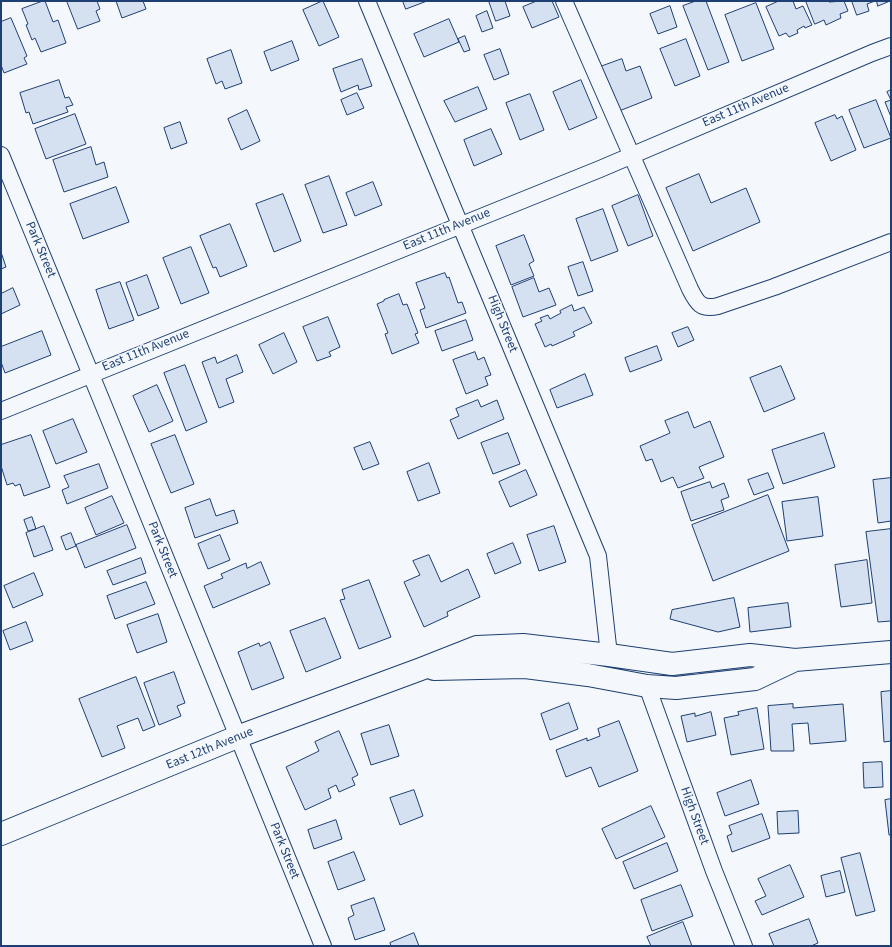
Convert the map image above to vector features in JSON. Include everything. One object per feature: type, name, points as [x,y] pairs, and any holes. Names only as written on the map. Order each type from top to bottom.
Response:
[{"type":"street","name":"High Street","points":[[368,1],[598,556],[609,655]]},
{"type":"street","points":[[564,1],[690,289],[696,301],[702,306],[712,308],[744,298],[891,242]]},
{"type":"street","name":"East 11th Avenue","points":[[1,411],[600,169],[891,46]]},
{"type":"street","name":"Park Street","points":[[1,155],[92,374],[237,737],[323,946]]},
{"type":"street","name":"East 12th Avenue","points":[[1,834],[237,737],[477,647],[523,645],[672,664],[750,655],[795,660]]},
{"type":"street","points":[[795,660],[891,652]]},
{"type":"street","name":"East 12th Avenue","points":[[421,669],[525,667],[588,675],[647,686],[676,688],[754,678],[795,660]]},
{"type":"street","name":"High Street","points":[[647,686],[714,870],[744,946]]},
{"type":"building","points":[[45,1],[53,22],[58,20],[66,43],[41,52],[35,38],[32,40],[22,9]]},
{"type":"building","points":[[67,1],[97,1],[100,9],[96,11],[100,21],[78,29]]},
{"type":"building","points":[[116,1],[143,1],[146,9],[122,18]]},
{"type":"building","points":[[323,1],[339,37],[319,46],[303,10]]},
{"type":"building","points":[[403,1],[427,1],[406,9]]},
{"type":"building","points":[[489,1],[505,1],[510,16],[496,21]]},
{"type":"building","points":[[537,1],[552,1],[559,17],[532,28],[523,7]]},
{"type":"building","points":[[696,1],[706,1],[729,62],[708,70],[683,6]]},
{"type":"building","points":[[779,1],[793,1],[796,9],[803,6],[812,25],[805,28],[804,26],[797,30],[798,33],[789,37],[786,33],[779,36],[766,7]]},
{"type":"building","points":[[806,1],[844,1],[848,11],[840,14],[841,18],[826,25],[824,20],[815,24]]},
{"type":"building","points":[[852,1],[875,1],[867,4],[869,11],[857,15]]},
{"type":"building","points":[[877,1],[890,1],[878,6]]},
{"type":"building","points":[[756,3],[774,49],[742,61],[725,15]]},
{"type":"building","points":[[670,6],[677,27],[658,34],[650,14]]},
{"type":"building","points":[[487,11],[493,28],[482,32],[476,16]]},
{"type":"building","points":[[11,18],[27,56],[24,58],[27,64],[4,73],[1,65],[1,22]]},
{"type":"building","points":[[449,19],[459,42],[424,57],[414,34]]},
{"type":"building","points":[[465,36],[470,50],[464,52],[458,39]]},
{"type":"building","points":[[686,39],[700,76],[675,86],[660,49]]},
{"type":"building","points":[[292,41],[299,60],[271,71],[264,52]]},
{"type":"building","points":[[500,49],[509,74],[494,80],[484,55]]},
{"type":"building","points":[[231,50],[242,83],[225,89],[222,81],[216,84],[207,59]]},
{"type":"building","points":[[362,59],[372,86],[359,90],[358,85],[341,92],[333,69]]},
{"type":"building","points":[[622,59],[626,71],[640,66],[652,98],[619,111],[600,67]]},
{"type":"building","points":[[59,80],[65,98],[69,97],[73,105],[66,107],[68,112],[33,124],[29,112],[26,113],[20,93]]},
{"type":"building","points":[[581,80],[597,118],[569,130],[553,92]]},
{"type":"building","points":[[478,87],[487,109],[455,122],[444,101]]},
{"type":"building","points":[[891,90],[891,100],[887,92]]},
{"type":"building","points":[[357,93],[364,108],[347,115],[341,100]]},
{"type":"building","points":[[530,94],[544,130],[520,140],[506,103]]},
{"type":"building","points":[[876,100],[891,138],[864,148],[849,110]]},
{"type":"building","points":[[891,100],[891,117],[885,102]]},
{"type":"building","points":[[247,110],[260,141],[241,150],[228,119]]},
{"type":"building","points":[[75,114],[86,144],[46,159],[35,129]]},
{"type":"building","points":[[835,115],[837,119],[842,116],[856,150],[831,161],[815,123]]},
{"type":"building","points":[[180,122],[187,143],[171,149],[164,128]]},
{"type":"building","points":[[491,129],[502,154],[474,166],[464,140]]},
{"type":"building","points":[[91,147],[96,165],[104,162],[108,177],[64,192],[53,160]]},
{"type":"building","points":[[699,174],[711,203],[746,188],[760,222],[693,251],[666,188]]},
{"type":"building","points":[[329,176],[347,225],[323,233],[305,185]]},
{"type":"building","points":[[373,182],[382,205],[355,216],[346,193]]},
{"type":"building","points":[[116,187],[129,222],[83,239],[70,204]]},
{"type":"building","points":[[283,194],[301,241],[274,252],[256,204]]},
{"type":"building","points":[[638,195],[653,236],[628,246],[612,206]]},
{"type":"building","points":[[603,209],[618,251],[591,261],[576,219]]},
{"type":"building","points":[[230,224],[247,266],[220,277],[216,267],[213,268],[200,236]]},
{"type":"building","points":[[524,235],[534,261],[529,264],[534,276],[511,285],[496,246]]},
{"type":"building","points":[[191,247],[209,293],[181,304],[163,258]]},
{"type":"building","points":[[1,252],[6,267],[1,269]]},
{"type":"building","points":[[583,262],[593,291],[578,296],[568,267]]},
{"type":"building","points":[[445,273],[447,278],[449,277],[458,303],[462,302],[466,313],[426,328],[420,310],[425,308],[416,283]]},
{"type":"building","points":[[147,275],[159,308],[138,316],[126,283]]},
{"type":"building","points":[[534,278],[539,292],[549,288],[556,305],[523,317],[512,287]]},
{"type":"building","points":[[120,282],[134,320],[109,329],[96,290]]},
{"type":"building","points":[[13,288],[20,305],[1,314],[1,294]]},
{"type":"building","points":[[399,294],[403,305],[407,304],[418,333],[415,334],[419,343],[392,354],[385,334],[388,333],[377,304]]},
{"type":"building","points":[[572,305],[574,311],[584,307],[592,323],[573,332],[575,336],[552,346],[551,344],[545,347],[535,324],[542,321],[540,318],[548,315],[550,319],[561,313],[560,311]]},
{"type":"building","points":[[328,317],[340,347],[329,352],[331,356],[317,361],[303,327]]},
{"type":"building","points":[[466,320],[473,340],[442,351],[435,331]]},
{"type":"building","points":[[688,327],[694,340],[678,347],[672,333]]},
{"type":"building","points":[[42,331],[51,355],[5,373],[1,362],[1,347]]},
{"type":"building","points":[[284,333],[297,362],[273,374],[259,345]]},
{"type":"building","points":[[657,346],[662,360],[630,372],[625,358]]},
{"type":"building","points":[[475,352],[478,360],[484,357],[491,375],[485,377],[488,385],[466,394],[453,360]]},
{"type":"building","points":[[237,355],[243,372],[226,379],[234,402],[219,408],[202,362],[215,357],[217,363]]},
{"type":"building","points":[[185,365],[207,422],[186,431],[164,373]]},
{"type":"building","points":[[781,366],[795,399],[764,412],[750,378]]},
{"type":"building","points":[[585,374],[593,395],[557,408],[550,390]]},
{"type":"building","points":[[157,385],[173,421],[149,432],[133,396]]},
{"type":"building","points":[[478,400],[481,407],[497,400],[504,419],[458,439],[450,420],[459,416],[456,409]]},
{"type":"building","points":[[688,412],[694,428],[710,421],[724,457],[699,467],[704,478],[678,488],[673,477],[661,482],[652,459],[646,461],[640,446],[670,433],[665,421]]},
{"type":"building","points":[[73,419],[87,452],[56,464],[43,431]]},
{"type":"building","points":[[508,433],[520,464],[493,474],[481,443]]},
{"type":"building","points":[[824,433],[835,467],[783,484],[772,450]]},
{"type":"building","points":[[31,435],[50,487],[24,496],[20,484],[15,486],[13,483],[7,485],[1,466],[1,445]]},
{"type":"building","points":[[175,435],[194,484],[171,493],[151,444]]},
{"type":"building","points":[[370,442],[379,464],[363,470],[354,448]]},
{"type":"building","points":[[429,463],[440,493],[418,501],[407,472]]},
{"type":"building","points":[[99,464],[108,488],[67,504],[62,490],[69,487],[64,476]]},
{"type":"building","points":[[526,470],[537,495],[510,507],[499,482]]},
{"type":"building","points":[[768,473],[774,488],[754,495],[748,480]]},
{"type":"building","points":[[891,478],[891,521],[878,523],[873,480]]},
{"type":"building","points":[[710,482],[712,488],[724,483],[729,497],[721,500],[724,510],[691,521],[681,492]]},
{"type":"building","points":[[768,495],[789,551],[713,581],[692,525]]},
{"type":"building","points":[[112,496],[124,523],[96,535],[85,508]]},
{"type":"building","points":[[818,497],[823,536],[787,541],[782,502]]},
{"type":"building","points":[[210,499],[216,516],[234,510],[238,523],[195,538],[185,508]]},
{"type":"building","points":[[32,517],[36,529],[28,531],[24,520]]},
{"type":"building","points":[[127,525],[136,548],[85,568],[76,545]]},
{"type":"building","points":[[44,526],[53,550],[34,557],[26,533]]},
{"type":"building","points":[[554,526],[566,562],[539,571],[527,535]]},
{"type":"building","points":[[891,529],[891,621],[878,622],[866,532]]},
{"type":"building","points":[[71,533],[76,546],[66,550],[61,537]]},
{"type":"building","points":[[220,535],[230,560],[208,569],[198,544]]},
{"type":"building","points":[[513,543],[521,563],[495,574],[487,554]]},
{"type":"building","points":[[429,555],[441,582],[468,569],[480,597],[447,612],[448,616],[424,627],[404,582],[420,575],[413,561]]},
{"type":"building","points":[[141,558],[146,573],[113,585],[107,571]]},
{"type":"building","points":[[867,560],[872,603],[841,607],[835,565]]},
{"type":"building","points":[[261,562],[270,584],[213,608],[204,586],[223,578],[221,574],[246,563],[247,568]]},
{"type":"building","points":[[34,573],[43,595],[13,608],[4,586]]},
{"type":"building","points":[[369,580],[391,637],[359,649],[340,600],[345,599],[342,590]]},
{"type":"building","points":[[146,582],[155,604],[115,619],[107,596]]},
{"type":"building","points":[[734,598],[740,627],[718,632],[670,619],[672,610]]},
{"type":"building","points":[[788,603],[791,627],[750,632],[748,608]]},
{"type":"building","points":[[158,614],[167,642],[137,653],[127,625]]},
{"type":"building","points":[[325,618],[341,658],[306,672],[290,631]]},
{"type":"building","points":[[26,622],[33,641],[10,650],[3,631]]},
{"type":"building","points":[[270,642],[284,678],[252,690],[238,652],[259,643],[260,646]]},
{"type":"building","points":[[174,672],[185,703],[177,706],[181,716],[159,725],[144,683]]},
{"type":"building","points":[[136,677],[155,726],[143,731],[138,718],[117,726],[125,748],[102,757],[79,699]]},
{"type":"building","points":[[891,691],[891,741],[884,742],[881,692]]},
{"type":"building","points":[[569,703],[578,729],[550,740],[541,714]]},
{"type":"building","points":[[793,704],[793,708],[843,704],[846,741],[810,744],[808,723],[792,724],[794,751],[771,751],[768,706]]},
{"type":"building","points":[[757,708],[764,749],[731,755],[724,718],[739,715],[738,712]]},
{"type":"building","points":[[711,712],[716,735],[687,742],[681,716],[695,713],[695,716]]},
{"type":"building","points":[[619,721],[638,771],[599,787],[591,767],[566,777],[556,750],[587,738],[587,741],[600,736],[598,729]]},
{"type":"building","points":[[389,725],[399,756],[371,765],[361,734]]},
{"type":"building","points":[[339,731],[358,775],[352,778],[355,785],[339,792],[336,785],[328,789],[331,798],[305,810],[286,767],[319,751],[315,742]]},
{"type":"building","points":[[882,762],[883,787],[864,788],[863,763]]},
{"type":"building","points":[[751,780],[759,804],[725,816],[717,793]]},
{"type":"building","points":[[414,790],[423,816],[400,825],[390,798]]},
{"type":"building","points":[[891,799],[891,835],[889,835],[885,800]]},
{"type":"building","points":[[651,806],[665,837],[616,859],[602,829]]},
{"type":"building","points":[[798,811],[799,833],[778,834],[777,812]]},
{"type":"building","points":[[762,814],[770,838],[732,852],[727,836],[732,834],[729,826]]},
{"type":"building","points":[[336,820],[342,839],[314,849],[308,830]]},
{"type":"building","points":[[667,843],[678,871],[634,889],[623,862]]},
{"type":"building","points":[[354,852],[365,880],[338,890],[328,862]]},
{"type":"building","points":[[860,853],[875,911],[856,916],[841,858]]},
{"type":"building","points":[[790,865],[804,897],[762,915],[755,901],[766,896],[758,879]]},
{"type":"building","points":[[840,871],[845,892],[826,897],[821,876]]},
{"type":"building","points":[[681,885],[693,916],[652,931],[641,900]]},
{"type":"building","points":[[374,898],[385,930],[355,940],[348,918],[354,915],[351,906]]},
{"type":"building","points":[[809,919],[818,943],[811,946],[774,946],[769,934]]},
{"type":"building","points":[[683,922],[692,946],[651,946],[647,937]]},
{"type":"building","points":[[414,933],[419,946],[391,946],[390,943]]}]
